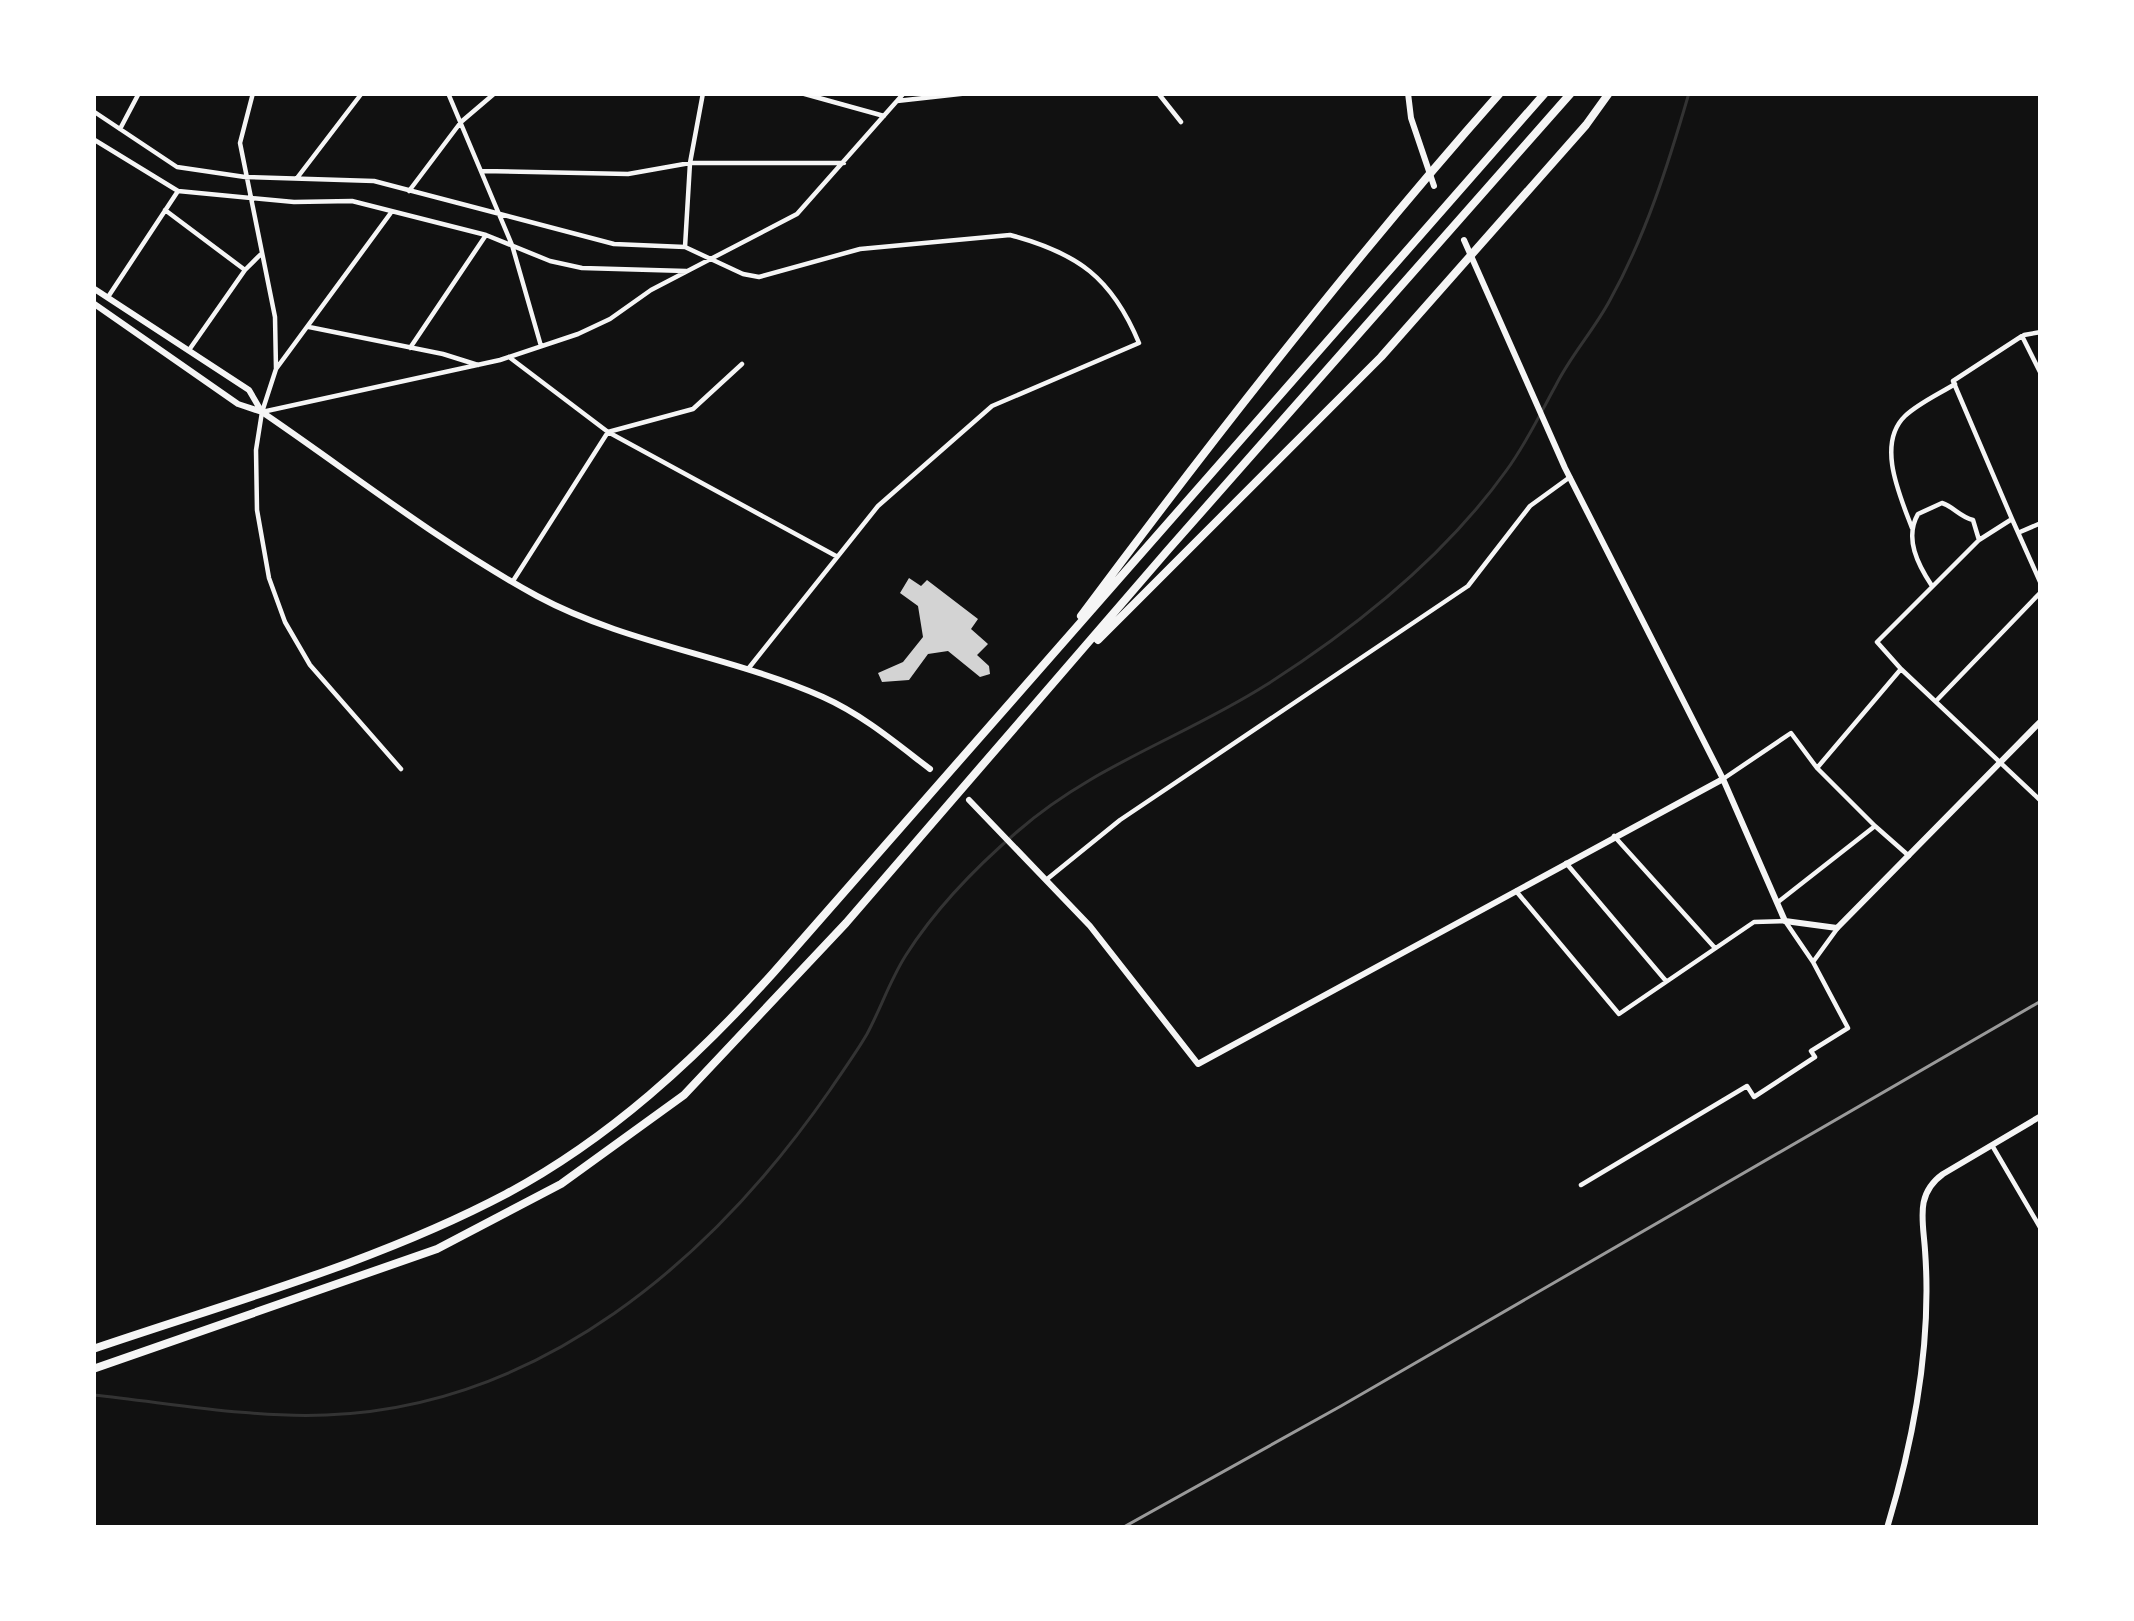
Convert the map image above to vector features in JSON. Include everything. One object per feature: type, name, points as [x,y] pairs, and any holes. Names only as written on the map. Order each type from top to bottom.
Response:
[{"type":"highway","points":[[1046,663],[1196,461],[1428,174],[1500,93]]},
{"type":"highway","points":[[93,1349],[404,1241],[508,1193],[619,1120],[670,1078],[736,1015],[1545,93]]},
{"type":"highway","points":[[93,1370],[437,1249],[503,1217],[609,1153],[684,1095],[729,1051],[1063,675],[1571,93]]},
{"type":"highway","points":[[1063,675],[1381,357],[1610,93]]},
{"type":"main road","points":[[1408,93],[1411,118],[1434,186]]},
{"type":"main road","points":[[1464,240],[1565,468],[1723,779],[1785,921],[1838,928],[2041,721]]},
{"type":"main road","points":[[93,288],[249,390],[262,412]]},
{"type":"main road","points":[[93,304],[238,404],[262,412],[399,511],[538,597],[847,710],[930,769]]},
{"type":"main road","points":[[969,800],[1090,926],[1198,1064],[1723,779]]},
{"type":"main road","points":[[1887,1528],[1907,1464],[1922,1363],[1928,1281],[1922,1199],[1930,1183],[2041,1116]]},
{"type":"street","points":[[120,129],[139,93]]},
{"type":"street","points":[[253,93],[240,143],[275,317],[276,369],[256,450],[257,510],[269,578],[285,622],[310,665],[401,769]]},
{"type":"street","points":[[297,178],[362,93]]},
{"type":"street","points":[[448,93],[501,215],[541,346]]},
{"type":"street","points":[[409,191],[461,122],[495,93]]},
{"type":"street","points":[[686,247],[690,164],[703,93]]},
{"type":"street","points":[[801,93],[884,116]]},
{"type":"street","points":[[262,412],[509,357],[610,319],[797,214],[904,93]]},
{"type":"street","points":[[897,101],[969,93]]},
{"type":"street","points":[[1158,93],[1180,122]]},
{"type":"street","points":[[93,111],[177,166],[245,177],[374,181],[614,244],[686,247],[742,274],[759,277],[860,249],[1010,235],[1085,267],[1114,292],[1138,343],[992,406],[878,506],[748,670]]},
{"type":"street","points":[[93,139],[178,191],[248,199],[352,201],[486,235],[550,261],[582,268],[689,271]]},
{"type":"street","points":[[93,158],[101,145]]},
{"type":"street","points":[[482,171],[628,174],[690,164],[844,163]]},
{"type":"street","points":[[108,297],[178,191]]},
{"type":"street","points":[[165,211],[245,270]]},
{"type":"street","points":[[276,369],[392,212]]},
{"type":"street","points":[[410,348],[486,235]]},
{"type":"street","points":[[189,350],[260,255]]},
{"type":"street","points":[[309,327],[478,365]]},
{"type":"street","points":[[1933,586],[1917,558],[1893,471],[1892,445],[1902,418],[2022,336],[2041,332]]},
{"type":"street","points":[[2022,336],[2041,374]]},
{"type":"street","points":[[509,357],[608,432],[836,556]]},
{"type":"street","points":[[513,581],[608,432],[693,409],[742,364]]},
{"type":"street","points":[[1936,701],[2041,588],[1955,384]]},
{"type":"street","points":[[1046,880],[1120,820],[1468,586],[1530,506],[1570,477]]},
{"type":"street","points":[[1912,528],[1918,514],[1942,502],[1972,520],[1979,540]]},
{"type":"street","points":[[2012,519],[1979,540],[1877,642],[2041,801]]},
{"type":"street","points":[[2020,532],[2041,524]]},
{"type":"street","points":[[1817,768],[1901,669]]},
{"type":"street","points":[[1723,779],[1791,733],[1817,768],[1909,856]]},
{"type":"street","points":[[1778,902],[1875,826]]},
{"type":"street","points":[[1613,836],[1715,948]]},
{"type":"street","points":[[1566,862],[1666,981]]},
{"type":"street","points":[[1516,891],[1619,1014],[1754,922],[1785,921],[1848,1028],[1811,1051],[1816,1057],[1754,1097],[1747,1086],[1581,1185]]},
{"type":"street","points":[[1813,962],[1838,928]]},
{"type":"street","points":[[1993,1147],[2041,1229]]},
{"type":"building","points":[[909,578],[921,586],[927,580],[978,619],[971,629],[988,644],[977,655],[989,666],[990,674],[980,677],[948,651],[928,654],[909,680],[882,682],[878,673],[903,662],[923,637],[918,606],[900,593]]},
{"type":"waterway","points":[[93,1395],[297,1415],[405,1406],[479,1385],[549,1353],[614,1313],[675,1265],[732,1211],[783,1152],[863,1041],[918,938],[987,859],[1076,788],[1235,704],[1332,640],[1396,589],[1482,502],[1520,450],[1623,275],[1655,199],[1689,93]]},
{"type":"railway","points":[[1122,1528],[2041,1001]]}]
